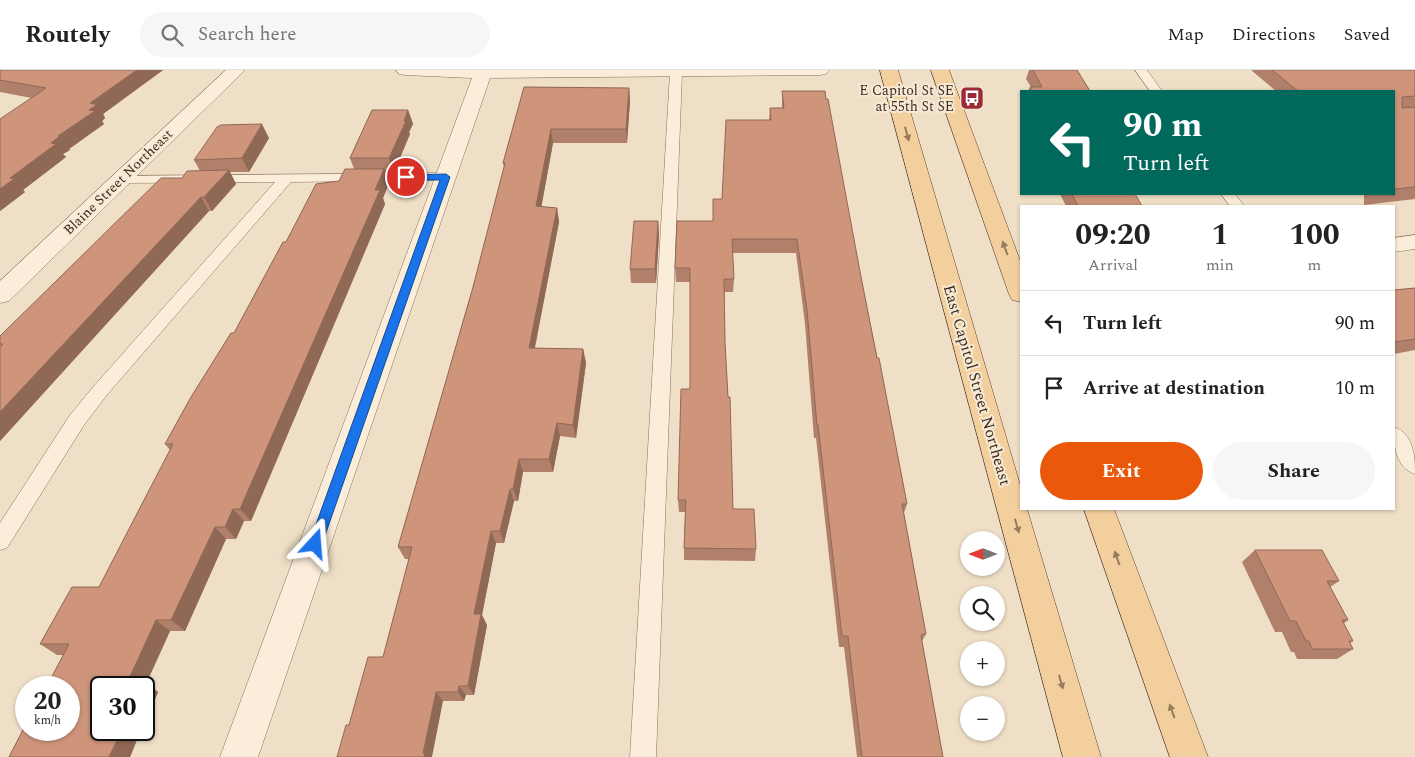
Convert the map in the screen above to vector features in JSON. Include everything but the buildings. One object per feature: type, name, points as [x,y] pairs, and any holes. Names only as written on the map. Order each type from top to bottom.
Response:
[{"type":"main road","name":"East Capitol Street Northeast","points":[[889,70],[1082,757]]},
{"type":"main road","points":[[940,70],[1020,291]]},
{"type":"main road","points":[[1099,510],[1189,757]]},
{"type":"street","name":"Blaine Street Northeast","points":[[0,295],[236,70]]},
{"type":"street","points":[[405,70],[483,73],[820,70]]},
{"type":"street","points":[[239,757],[483,73]]},
{"type":"street","points":[[1395,245],[1415,242]]},
{"type":"lane","points":[[1141,70],[1155,90]]},
{"type":"lane","points":[[642,757],[676,72]]},
{"type":"lane","points":[[122,179],[446,177]]},
{"type":"lane","points":[[0,541],[77,420],[100,391],[286,179]]},
{"type":"lane","points":[[1404,444],[1415,466]]},
{"type":"place","name":"E Capitol St SE at 55th St SE","points":[[972,98]]},
{"type":"route","points":[[315,544],[446,177],[406,177]]}]
